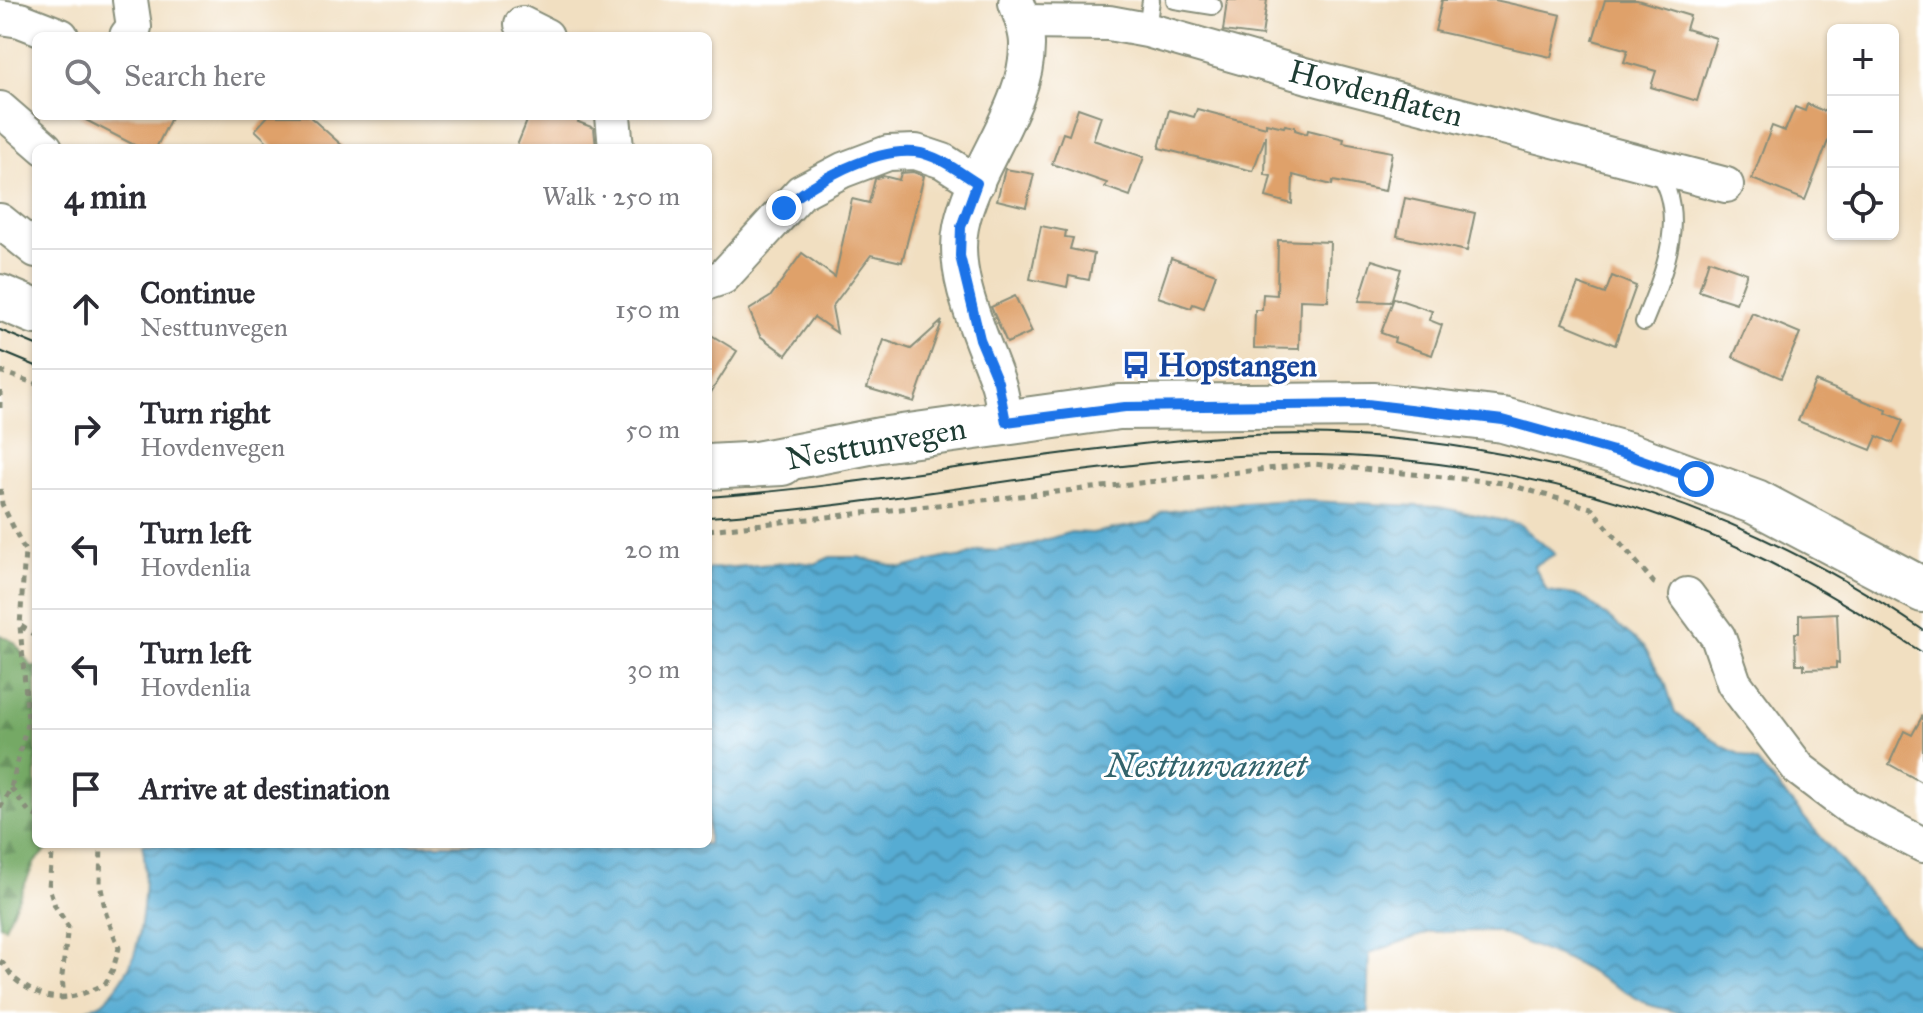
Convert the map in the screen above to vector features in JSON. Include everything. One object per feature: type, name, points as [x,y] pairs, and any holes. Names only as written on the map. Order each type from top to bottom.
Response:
[{"type":"main road","points":[[0,297],[32,310]]},
{"type":"main road","name":"Nesttunvegen","points":[[751,465],[880,440],[1125,407],[1367,404],[1503,420],[1628,455],[1756,502],[1923,590]]},
{"type":"main road","name":"Nesttunvegen","points":[[712,467],[882,457],[1288,405]]},
{"type":"street","points":[[130,0],[134,27],[130,32]]},
{"type":"street","points":[[1006,422],[998,382],[980,339],[960,256],[961,227],[977,183],[1016,97],[1027,45],[1019,11]]},
{"type":"street","name":"Hovdenflaten","points":[[1019,11],[1109,23],[1149,15],[1308,76],[1726,185]]},
{"type":"street","points":[[0,17],[20,20],[51,32]]},
{"type":"street","points":[[0,109],[40,144]]},
{"type":"street","points":[[613,120],[616,144]]},
{"type":"street","points":[[712,281],[723,277],[801,192],[843,170],[888,153],[916,152],[943,161],[977,183]]},
{"type":"street","points":[[0,221],[32,247]]},
{"type":"street","points":[[1687,595],[1718,637],[1734,683],[1799,769],[1848,806],[1923,845]]},
{"type":"lane","points":[[1175,0],[1213,6]]},
{"type":"lane","points":[[1644,322],[1662,279],[1672,237],[1669,198],[1662,177],[1654,166]]},
{"type":"path","points":[[0,371],[32,383]]},
{"type":"path","points":[[0,390],[0,413]]},
{"type":"path","points":[[712,530],[1313,464],[1503,483],[1591,508],[1654,583],[1687,595]]},
{"type":"path","points":[[0,489],[2,504],[25,551],[20,626],[28,720],[11,788],[0,808]]},
{"type":"path","points":[[20,626],[32,634]]},
{"type":"path","points":[[11,788],[32,814]]},
{"type":"path","points":[[53,848],[49,887],[55,906],[68,926],[62,976],[64,1000]]},
{"type":"path","points":[[0,961],[20,983],[47,997],[64,1000],[105,984],[119,948],[106,914],[100,883],[101,848]]},
{"type":"green space","points":[[0,635],[14,642],[32,666],[32,848],[49,848],[35,862],[5,927],[0,925]]},
{"type":"water","name":"Nesttunvannet","points":[[1289,500],[1439,507],[1519,524],[1555,554],[1534,566],[1547,591],[1581,596],[1644,646],[1666,685],[1675,713],[1724,747],[1757,762],[1910,942],[1923,946],[1923,1013],[1680,1013],[1649,1005],[1572,962],[1495,931],[1430,932],[1370,953],[1368,1013],[84,1013],[108,997],[133,958],[143,908],[143,848],[712,848],[712,569],[798,562],[815,564],[830,557],[858,557],[902,568],[948,557],[960,558],[980,550],[1022,547],[1071,532],[1092,533],[1151,522],[1164,512]]},
{"type":"building","points":[[1227,0],[1267,0],[1262,36],[1223,31]]},
{"type":"building","points":[[1442,0],[1495,0],[1561,15],[1551,57],[1435,31]]},
{"type":"building","points":[[1605,0],[1637,0],[1690,16],[1686,29],[1716,38],[1697,101],[1651,87],[1656,71],[1624,62],[1628,50],[1593,40]]},
{"type":"building","points":[[1807,104],[1827,112],[1827,143],[1805,200],[1752,179],[1772,126],[1785,131],[1795,107],[1805,111]]},
{"type":"building","points":[[1078,108],[1101,116],[1093,140],[1144,157],[1130,196],[1105,187],[1107,183],[1052,164],[1063,133],[1069,135]]},
{"type":"building","points":[[1197,109],[1266,127],[1266,123],[1295,127],[1295,130],[1307,134],[1308,130],[1344,139],[1343,143],[1392,152],[1385,191],[1333,181],[1332,185],[1293,175],[1292,204],[1266,197],[1271,176],[1265,175],[1266,135],[1253,171],[1159,148],[1169,110],[1194,117]]},
{"type":"building","points":[[86,120],[170,120],[158,144],[132,144]]},
{"type":"building","points":[[264,120],[314,120],[340,144],[270,144],[255,130]]},
{"type":"building","points":[[527,120],[579,120],[594,128],[596,144],[518,144]]},
{"type":"building","points":[[1005,169],[1034,174],[1026,207],[997,200]]},
{"type":"building","points":[[913,172],[924,176],[902,262],[871,255],[832,307],[837,333],[814,317],[786,355],[760,336],[749,310],[770,297],[802,253],[835,277],[852,199],[869,203],[875,179],[883,176],[899,180],[901,173]]},
{"type":"building","points":[[1405,198],[1475,213],[1467,251],[1397,236]]},
{"type":"building","points":[[1041,226],[1066,231],[1065,237],[1073,238],[1070,249],[1094,254],[1089,280],[1069,276],[1067,287],[1030,279]]},
{"type":"building","points":[[1278,240],[1330,242],[1328,301],[1300,300],[1299,349],[1254,348],[1255,310],[1262,310],[1263,294],[1277,295]]},
{"type":"building","points":[[1171,258],[1216,274],[1204,308],[1193,304],[1191,308],[1158,297]]},
{"type":"building","points":[[1372,260],[1401,269],[1391,302],[1359,301]]},
{"type":"building","points":[[1709,260],[1747,273],[1736,303],[1699,291]]},
{"type":"building","points":[[1612,276],[1636,286],[1615,345],[1562,323],[1578,284],[1605,294]]},
{"type":"building","points":[[1015,296],[1032,332],[1007,343],[991,307]]},
{"type":"building","points":[[1394,298],[1432,311],[1429,320],[1442,325],[1432,355],[1394,342],[1395,338],[1381,333]]},
{"type":"building","points":[[1752,313],[1800,333],[1781,378],[1733,357]]},
{"type":"building","points":[[942,321],[914,402],[867,388],[884,340],[911,349]]},
{"type":"building","points":[[712,335],[737,351],[712,391]]},
{"type":"building","points":[[1815,381],[1887,410],[1886,413],[1903,420],[1893,443],[1877,436],[1871,450],[1798,421]]},
{"type":"building","points":[[1837,613],[1839,663],[1836,662],[1836,668],[1804,669],[1804,664],[1796,664],[1795,633],[1799,633],[1799,615]]},
{"type":"building","points":[[1923,715],[1923,783],[1889,764],[1904,731],[1912,735]]},
{"type":"tram line","points":[[0,330],[32,343]]},
{"type":"tram line","points":[[0,351],[32,364]]},
{"type":"tram line","points":[[712,497],[840,484],[1169,441],[1235,436],[1326,435],[1417,441],[1507,455],[1595,476],[1682,505],[1766,540],[1846,582],[1923,630]]},
{"type":"tram line","points":[[712,517],[832,505],[1080,471],[1204,458],[1348,456],[1420,462],[1491,472],[1562,487],[1632,506],[1699,531],[1806,582],[1923,653]]},
{"type":"place","name":"Hopstangen","points":[[1136,365]]},
{"type":"route","points":[[784,208],[801,192],[843,170],[888,153],[916,152],[943,161],[977,183],[961,227],[960,256],[965,286],[980,339],[998,382],[1006,422],[1125,407],[1367,404],[1503,420],[1628,455],[1696,479]]}]
